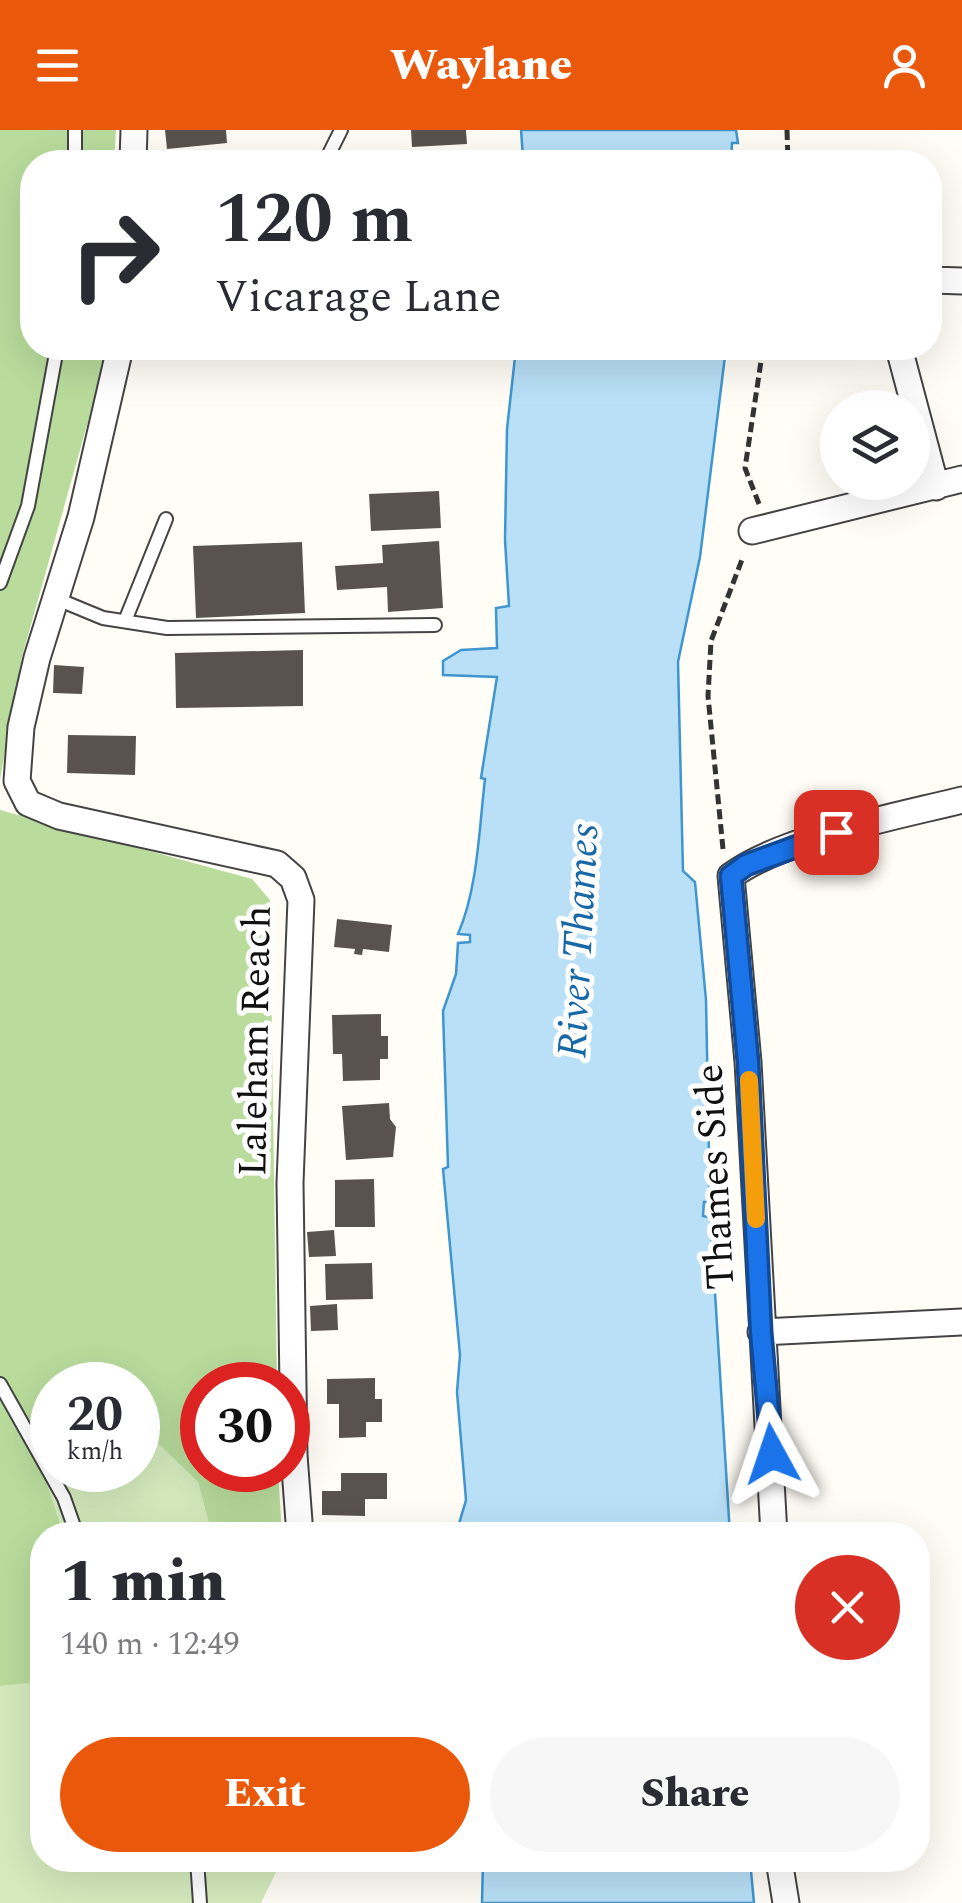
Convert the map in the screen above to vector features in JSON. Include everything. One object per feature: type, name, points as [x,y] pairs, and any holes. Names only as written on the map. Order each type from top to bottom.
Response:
[{"type":"street","name":"Laleham Reach","points":[[117,360],[81,516],[36,658],[21,728],[17,781],[28,803],[59,816],[277,864],[293,878],[301,900],[290,1183],[298,1522]]},
{"type":"street","points":[[903,360],[936,487]]},
{"type":"street","points":[[752,532],[962,480]]},
{"type":"street","points":[[731,876],[746,865],[836,832],[962,800]]},
{"type":"street","name":"Thames Side","points":[[731,876],[748,1062],[774,1522]]},
{"type":"street","points":[[761,1332],[962,1322]]},
{"type":"street","points":[[781,1872],[786,1903]]},
{"type":"lane","points":[[0,583],[28,506],[55,360]]},
{"type":"lane","points":[[125,622],[166,519]]},
{"type":"lane","points":[[57,599],[104,618],[167,628],[435,625]]},
{"type":"lane","points":[[0,1384],[64,1498],[73,1522]]},
{"type":"lane","points":[[198,1872],[200,1903]]},
{"type":"path","points":[[731,876],[721,840],[708,696],[711,641],[760,507],[744,468],[761,360]]},
{"type":"green space","points":[[0,130],[116,130],[115,150],[20,150],[20,360],[103,360],[22,657],[0,780]]},
{"type":"green space","points":[[0,810],[252,879],[270,900],[277,1362],[180,1362],[180,1465],[160,1445],[160,1362],[30,1362],[30,1492],[50,1492],[60,1522],[30,1522],[30,1683],[0,1686]]},
{"type":"green space","points":[[160,1445],[180,1464],[180,1492],[201,1492],[209,1522],[60,1522],[50,1492],[160,1492]]},
{"type":"green space","points":[[201,1492],[279,1492],[281,1522],[209,1522]]},
{"type":"green space","points":[[30,1683],[30,1872],[276,1872],[261,1903],[0,1903],[0,1686]]},
{"type":"water","points":[[521,130],[736,130],[738,143],[732,143],[732,150],[522,150]]},
{"type":"water","name":"River Thames","points":[[515,360],[725,360],[700,557],[678,662],[683,871],[695,882],[706,1000],[710,1207],[709,1202],[704,1202],[703,1216],[708,1217],[710,1212],[729,1522],[459,1522],[466,1500],[457,1392],[460,1355],[443,1169],[448,1167],[443,1011],[456,974],[458,943],[470,942],[470,935],[458,934],[474,878],[485,779],[481,778],[497,677],[443,675],[443,661],[461,650],[497,648],[496,608],[509,606],[505,540],[507,429]]},
{"type":"water","points":[[483,1872],[751,1872],[754,1903],[482,1903]]},
{"type":"building","points":[[165,130],[226,130],[227,143],[167,149]]},
{"type":"building","points":[[411,130],[466,130],[467,144],[412,147]]},
{"type":"building","points":[[439,491],[441,528],[371,531],[369,494]]},
{"type":"building","points":[[439,541],[443,608],[388,612],[387,587],[337,590],[335,566],[383,563],[382,545]]},
{"type":"building","points":[[302,542],[305,613],[196,618],[193,546]]},
{"type":"building","points":[[303,650],[303,706],[176,708],[175,653]]},
{"type":"building","points":[[54,665],[84,667],[82,694],[53,693]]},
{"type":"building","points":[[68,735],[136,736],[135,775],[67,773]]},
{"type":"building","points":[[337,919],[392,925],[389,952],[363,949],[362,955],[354,954],[355,949],[334,947]]},
{"type":"building","points":[[381,1014],[381,1036],[388,1036],[388,1059],[380,1059],[380,1080],[343,1081],[342,1054],[333,1054],[332,1015]]},
{"type":"building","points":[[389,1103],[390,1119],[396,1127],[393,1157],[346,1160],[342,1106]]},
{"type":"building","points":[[374,1179],[375,1227],[335,1227],[335,1180]]},
{"type":"building","points":[[334,1230],[336,1256],[309,1257],[307,1232]]},
{"type":"building","points":[[372,1263],[373,1299],[326,1300],[325,1264]]},
{"type":"building","points":[[337,1304],[338,1330],[311,1331],[310,1306]]},
{"type":"building","points":[[375,1378],[375,1399],[382,1399],[382,1422],[366,1422],[366,1437],[339,1438],[339,1404],[327,1404],[327,1379]]},
{"type":"building","points":[[341,1473],[387,1473],[387,1499],[365,1499],[365,1516],[322,1515],[322,1491],[341,1491]]},
{"type":"slow traffic","points":[[749,1080],[756,1219]]},
{"type":"route","points":[[772,1454],[761,1332],[748,1062],[731,876],[746,865],[836,832]]}]
